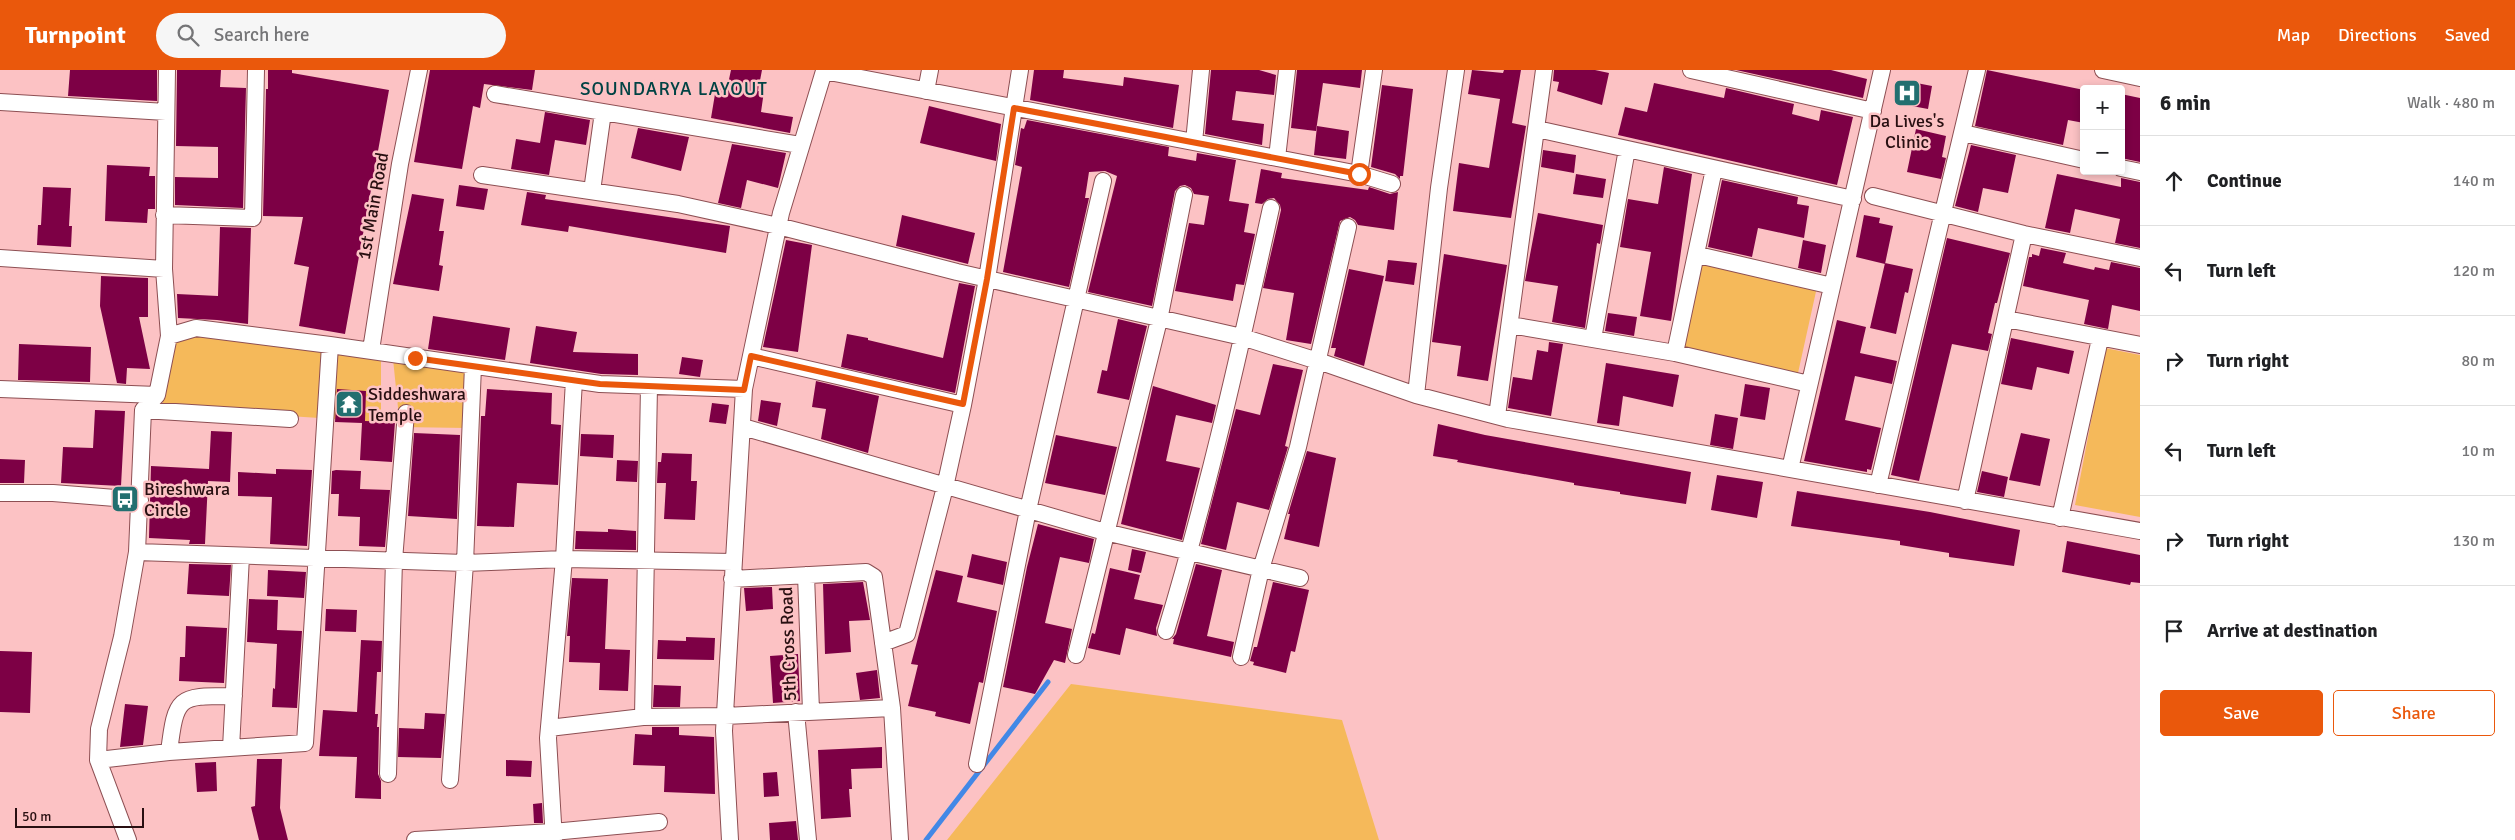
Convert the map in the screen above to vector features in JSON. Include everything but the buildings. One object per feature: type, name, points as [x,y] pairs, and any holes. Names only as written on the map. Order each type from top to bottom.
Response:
[{"type":"street","points":[[128,840],[98,760],[99,729],[122,637],[137,552],[143,410],[157,395],[169,336],[164,269],[167,70]]},
{"type":"street","points":[[164,216],[253,218],[256,70]]},
{"type":"street","name":"1st Main Road","points":[[371,350],[400,164],[419,70]]},
{"type":"street","points":[[926,90],[930,70]]},
{"type":"street","points":[[883,643],[907,634],[945,487],[987,279],[1020,70]]},
{"type":"street","points":[[1194,142],[1201,70]]},
{"type":"street","points":[[1277,158],[1287,70]]},
{"type":"street","points":[[1359,174],[1374,70]]},
{"type":"street","points":[[1416,395],[1439,188],[1456,70]]},
{"type":"street","points":[[1497,416],[1544,70]]},
{"type":"street","points":[[1691,70],[1872,111]]},
{"type":"street","points":[[1790,469],[1882,70]]},
{"type":"street","points":[[1878,485],[1977,70]]},
{"type":"street","points":[[2103,70],[2140,78]]},
{"type":"street","points":[[730,840],[725,716],[744,390],[778,226],[800,145],[824,71],[842,72],[1014,108],[1359,174],[1392,184]]},
{"type":"street","points":[[495,94],[800,145]]},
{"type":"street","points":[[0,102],[166,112]]},
{"type":"street","points":[[592,191],[603,112]]},
{"type":"street","points":[[1537,129],[1852,199]]},
{"type":"street","points":[[1963,132],[2080,159]]},
{"type":"street","points":[[1593,339],[1627,149]]},
{"type":"street","points":[[1676,353],[1698,255],[1714,169]]},
{"type":"street","points":[[2125,169],[2140,172]]},
{"type":"street","points":[[482,175],[678,204],[778,226],[987,279],[1159,320],[1242,337],[1319,361],[1416,395],[1497,416],[2140,531]]},
{"type":"street","points":[[977,764],[1028,510],[1103,181]]},
{"type":"street","points":[[1076,655],[1159,320],[1184,195]]},
{"type":"street","points":[[1873,196],[2024,234],[2140,258]]},
{"type":"street","points":[[1166,630],[1190,552],[1271,208]]},
{"type":"street","points":[[1241,657],[1261,569],[1298,447],[1348,227]]},
{"type":"street","points":[[1965,501],[2024,234]]},
{"type":"street","points":[[1698,255],[1832,286]]},
{"type":"street","points":[[0,258],[164,269]]},
{"type":"street","points":[[2006,319],[2100,339],[2140,345]]},
{"type":"street","points":[[1510,325],[1676,353],[1809,384]]},
{"type":"street","points":[[169,336],[196,328],[371,350],[574,380],[649,386],[744,390]]},
{"type":"street","points":[[2060,518],[2100,339]]},
{"type":"street","points":[[98,760],[169,752],[305,743],[330,345]]},
{"type":"street","points":[[751,356],[963,404]]},
{"type":"street","points":[[450,780],[465,563],[473,366]]},
{"type":"street","points":[[554,836],[549,728],[564,559],[574,380]]},
{"type":"street","points":[[643,717],[649,386]]},
{"type":"street","points":[[0,389],[157,395]]},
{"type":"street","points":[[143,410],[290,419]]},
{"type":"street","points":[[388,774],[394,560],[406,413]]},
{"type":"street","points":[[743,427],[1105,532],[1300,578]]},
{"type":"street","points":[[0,493],[53,493],[140,500]]},
{"type":"street","points":[[137,552],[465,563],[564,559],[733,562]]},
{"type":"street","points":[[232,748],[242,556]]},
{"type":"street","points":[[732,579],[871,573],[875,581],[892,708],[900,840]]},
{"type":"street","name":"5th Cross Road","points":[[806,576],[803,712],[808,840]]},
{"type":"street","points":[[169,752],[173,718],[181,705],[196,696],[234,696]]},
{"type":"street","points":[[549,728],[643,717],[725,716],[892,708]]},
{"type":"street","points":[[416,840],[554,836],[659,822]]},
{"type":"shaded area","points":[[1701,261],[1817,287],[1798,373],[1682,348]]},
{"type":"shaded area","points":[[197,334],[381,359],[381,422],[167,408],[157,395],[173,344]]},
{"type":"shaded area","points":[[2105,348],[2140,355],[2140,517],[2075,505]]},
{"type":"shaded area","points":[[393,359],[468,370],[467,428],[400,427]]},
{"type":"shaded area","points":[[1071,684],[1342,720],[1379,840],[947,840]]},
{"type":"waterway","points":[[926,840],[1048,682]]},
{"type":"place","name":"Da Lives's Clinic","points":[[1907,93]]},
{"type":"place","name":"Siddeshwara Temple","points":[[349,404]]},
{"type":"place","name":"Bireshwara Circle","points":[[125,499]]},
{"type":"district","name":"SOUNDARYA LAYOUT","points":[[674,89]]},
{"type":"route","points":[[415,358],[600,384],[744,390],[751,356],[963,404],[987,279],[1014,108],[1359,174]]}]
